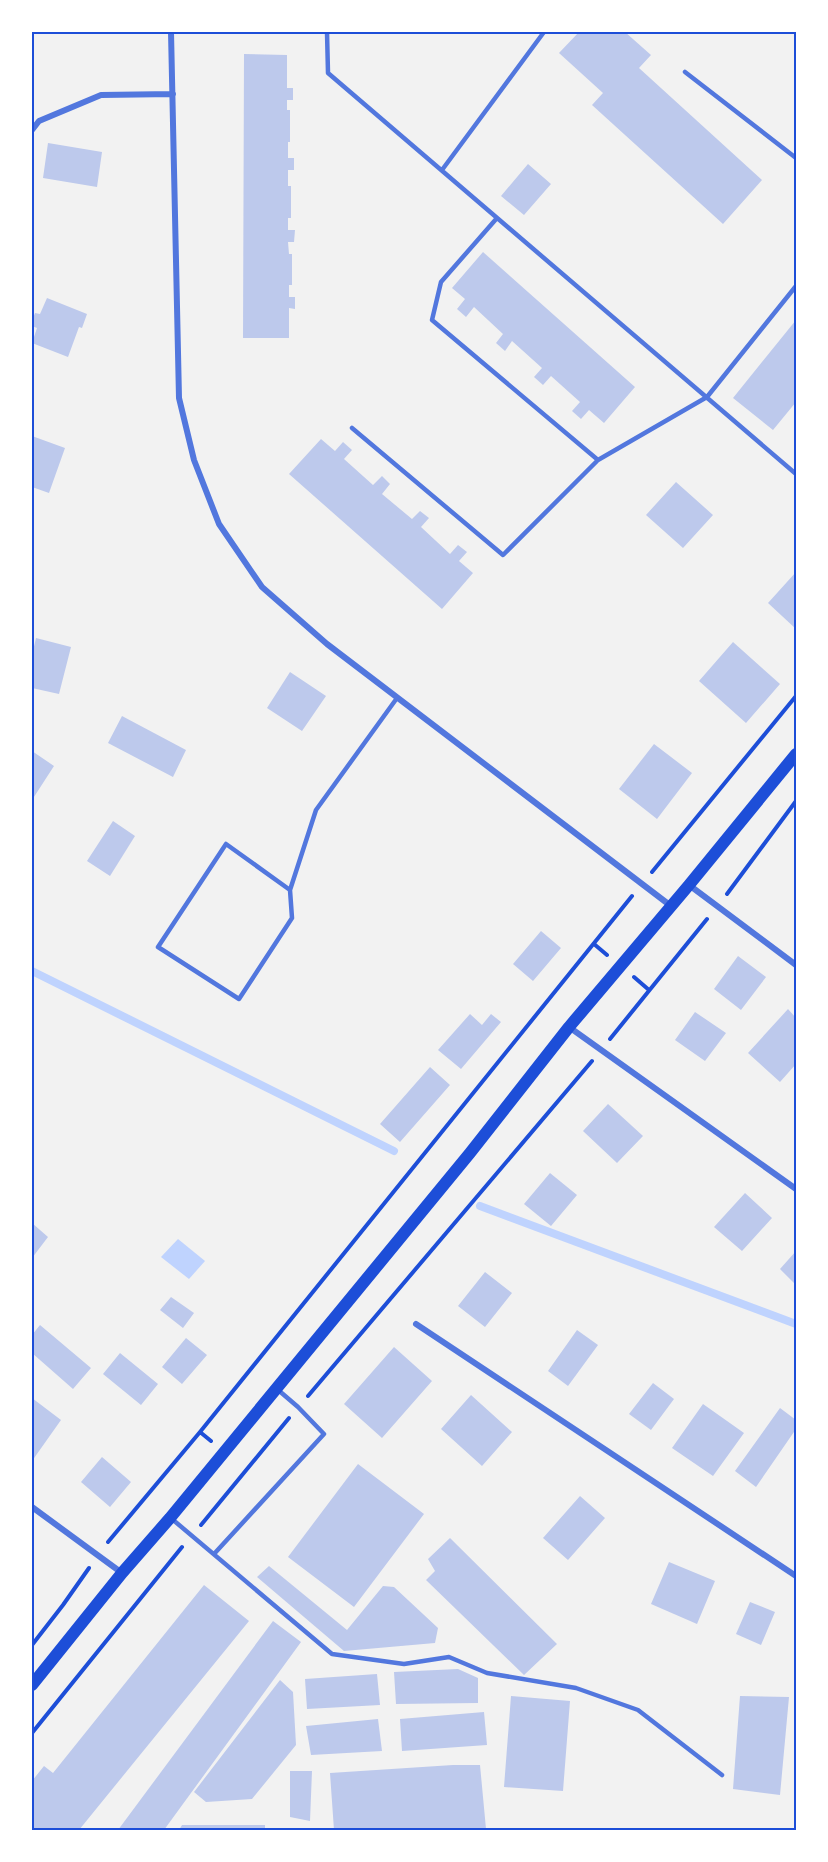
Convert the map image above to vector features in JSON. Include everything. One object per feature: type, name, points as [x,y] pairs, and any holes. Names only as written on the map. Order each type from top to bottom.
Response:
[{"type":"main road","points":[[32,1685],[796,754]]},
{"type":"street","points":[[171,32],[179,398],[194,460],[219,524],[262,587],[327,644],[671,906]]},
{"type":"street","points":[[32,130],[39,121],[101,95],[173,94]]},
{"type":"street","points":[[689,885],[796,965]]},
{"type":"street","points":[[569,1028],[796,1189]]},
{"type":"street","points":[[416,1324],[796,1576]]},
{"type":"street","points":[[32,1507],[122,1573]]},
{"type":"lane","points":[[327,32],[328,73],[796,474]]},
{"type":"lane","points":[[442,170],[544,32]]},
{"type":"lane","points":[[685,72],[796,158]]},
{"type":"lane","points":[[497,218],[441,282],[432,320],[598,460]]},
{"type":"lane","points":[[352,428],[503,555],[598,460],[707,397],[796,286]]},
{"type":"lane","points":[[290,890],[226,843],[158,947],[239,999],[292,918],[290,890],[316,810],[397,698]]},
{"type":"lane","points":[[214,1554],[324,1434],[276,1388]]},
{"type":"lane","points":[[170,1518],[332,1654],[404,1664],[449,1657],[487,1673],[576,1688],[638,1710],[722,1775]]},
{"type":"path","points":[[32,1645],[97,1555],[200,1432],[796,696]]},
{"type":"path","points":[[32,1733],[298,1407],[601,1050],[718,906],[796,801]]},
{"type":"water","points":[[178,1239],[205,1261],[189,1279],[161,1257]]},
{"type":"building","points":[[579,32],[625,32],[651,55],[639,68],[762,180],[723,224],[592,105],[603,93],[559,53]]},
{"type":"building","points":[[244,54],[287,55],[287,88],[293,88],[293,100],[287,100],[287,110],[290,110],[288,158],[294,158],[294,170],[288,170],[288,186],[291,186],[291,218],[288,218],[288,230],[295,230],[294,242],[288,242],[289,254],[292,254],[292,285],[289,285],[289,297],[295,297],[295,309],[289,308],[289,338],[243,338]]},
{"type":"building","points":[[48,143],[102,152],[97,187],[43,178]]},
{"type":"building","points":[[528,164],[551,184],[524,215],[501,196]]},
{"type":"building","points":[[483,252],[635,387],[604,423],[589,410],[581,419],[572,411],[580,402],[551,376],[543,385],[534,377],[542,368],[512,341],[505,351],[496,343],[503,334],[474,307],[466,317],[457,309],[465,299],[452,288]]},
{"type":"building","points":[[47,298],[87,314],[82,328],[79,327],[68,357],[32,343],[37,328],[32,326],[32,321],[35,313],[40,314]]},
{"type":"building","points":[[796,320],[796,402],[773,430],[733,398]]},
{"type":"building","points":[[32,436],[65,448],[49,493],[32,487]]},
{"type":"building","points":[[321,439],[335,451],[343,442],[352,450],[344,459],[373,485],[382,476],[390,484],[382,494],[412,519],[420,511],[429,518],[421,527],[450,554],[458,545],[467,552],[459,561],[473,573],[442,609],[289,474]]},
{"type":"building","points":[[676,482],[713,515],[683,548],[646,515]]},
{"type":"building","points":[[796,572],[796,629],[768,603]]},
{"type":"building","points":[[36,638],[71,647],[59,694],[32,688],[32,655]]},
{"type":"building","points":[[733,642],[780,684],[746,723],[699,681]]},
{"type":"building","points":[[290,672],[326,696],[302,731],[267,708]]},
{"type":"building","points":[[122,716],[186,750],[173,777],[108,743]]},
{"type":"building","points":[[654,744],[692,773],[657,819],[619,789]]},
{"type":"building","points":[[32,751],[54,766],[32,800]]},
{"type":"building","points":[[113,821],[135,836],[110,876],[87,861]]},
{"type":"building","points":[[541,931],[561,948],[533,981],[513,964]]},
{"type":"building","points":[[738,956],[766,977],[741,1010],[714,989]]},
{"type":"building","points":[[788,1009],[796,1018],[796,1064],[780,1082],[748,1053]]},
{"type":"building","points":[[695,1012],[726,1033],[705,1061],[675,1040]]},
{"type":"building","points":[[470,1014],[482,1025],[491,1014],[501,1022],[461,1069],[438,1050]]},
{"type":"building","points":[[430,1067],[450,1085],[400,1142],[380,1124]]},
{"type":"building","points":[[608,1104],[643,1136],[617,1163],[583,1131]]},
{"type":"building","points":[[550,1173],[577,1195],[551,1226],[524,1204]]},
{"type":"building","points":[[745,1193],[772,1218],[742,1251],[714,1227]]},
{"type":"building","points":[[32,1223],[48,1237],[32,1258]]},
{"type":"building","points":[[796,1251],[796,1285],[780,1269]]},
{"type":"building","points":[[485,1272],[512,1293],[485,1327],[458,1306]]},
{"type":"building","points":[[171,1297],[194,1313],[183,1328],[160,1310]]},
{"type":"building","points":[[40,1325],[91,1368],[73,1389],[32,1353],[32,1335]]},
{"type":"building","points":[[577,1330],[598,1345],[568,1386],[548,1371]]},
{"type":"building","points":[[186,1338],[207,1355],[182,1384],[162,1367]]},
{"type":"building","points":[[394,1347],[432,1381],[382,1438],[344,1404]]},
{"type":"building","points":[[120,1353],[158,1384],[141,1405],[103,1374]]},
{"type":"building","points":[[653,1383],[674,1399],[651,1430],[629,1414]]},
{"type":"building","points":[[471,1395],[512,1432],[482,1466],[441,1429]]},
{"type":"building","points":[[32,1398],[61,1420],[32,1461]]},
{"type":"building","points":[[703,1404],[744,1433],[713,1476],[672,1448]]},
{"type":"building","points":[[780,1408],[796,1420],[796,1429],[756,1487],[735,1471]]},
{"type":"building","points":[[102,1457],[131,1482],[110,1507],[81,1482]]},
{"type":"building","points":[[358,1464],[424,1514],[354,1607],[288,1557]]},
{"type":"building","points":[[580,1496],[605,1518],[568,1560],[543,1538]]},
{"type":"building","points":[[450,1538],[557,1644],[524,1675],[426,1580],[435,1571],[428,1559]]},
{"type":"building","points":[[669,1562],[715,1581],[697,1624],[651,1604]]},
{"type":"building","points":[[269,1566],[347,1630],[383,1586],[394,1587],[438,1628],[435,1643],[344,1651],[257,1577]]},
{"type":"building","points":[[204,1585],[249,1621],[79,1830],[32,1830],[32,1781],[44,1766],[53,1773]]},
{"type":"building","points":[[750,1602],[775,1612],[761,1645],[736,1634]]},
{"type":"building","points":[[273,1621],[301,1642],[164,1830],[118,1830]]},
{"type":"building","points":[[458,1669],[478,1678],[478,1703],[396,1704],[394,1672]]},
{"type":"building","points":[[377,1674],[380,1705],[307,1709],[305,1679]]},
{"type":"building","points":[[280,1680],[293,1692],[296,1745],[252,1799],[206,1802],[194,1792]]},
{"type":"building","points":[[511,1696],[570,1701],[563,1791],[504,1787]]},
{"type":"building","points":[[740,1696],[789,1697],[780,1795],[733,1789]]},
{"type":"building","points":[[484,1712],[487,1745],[402,1751],[400,1719]]},
{"type":"building","points":[[378,1719],[382,1751],[311,1755],[306,1726]]},
{"type":"building","points":[[480,1765],[486,1829],[334,1830],[330,1773]]},
{"type":"building","points":[[290,1771],[312,1771],[310,1821],[290,1817]]},
{"type":"building","points":[[182,1825],[265,1825],[265,1830],[179,1830]]},
{"type":"waterway","points":[[32,971],[394,1151]]},
{"type":"waterway","points":[[480,1206],[796,1324]]}]
